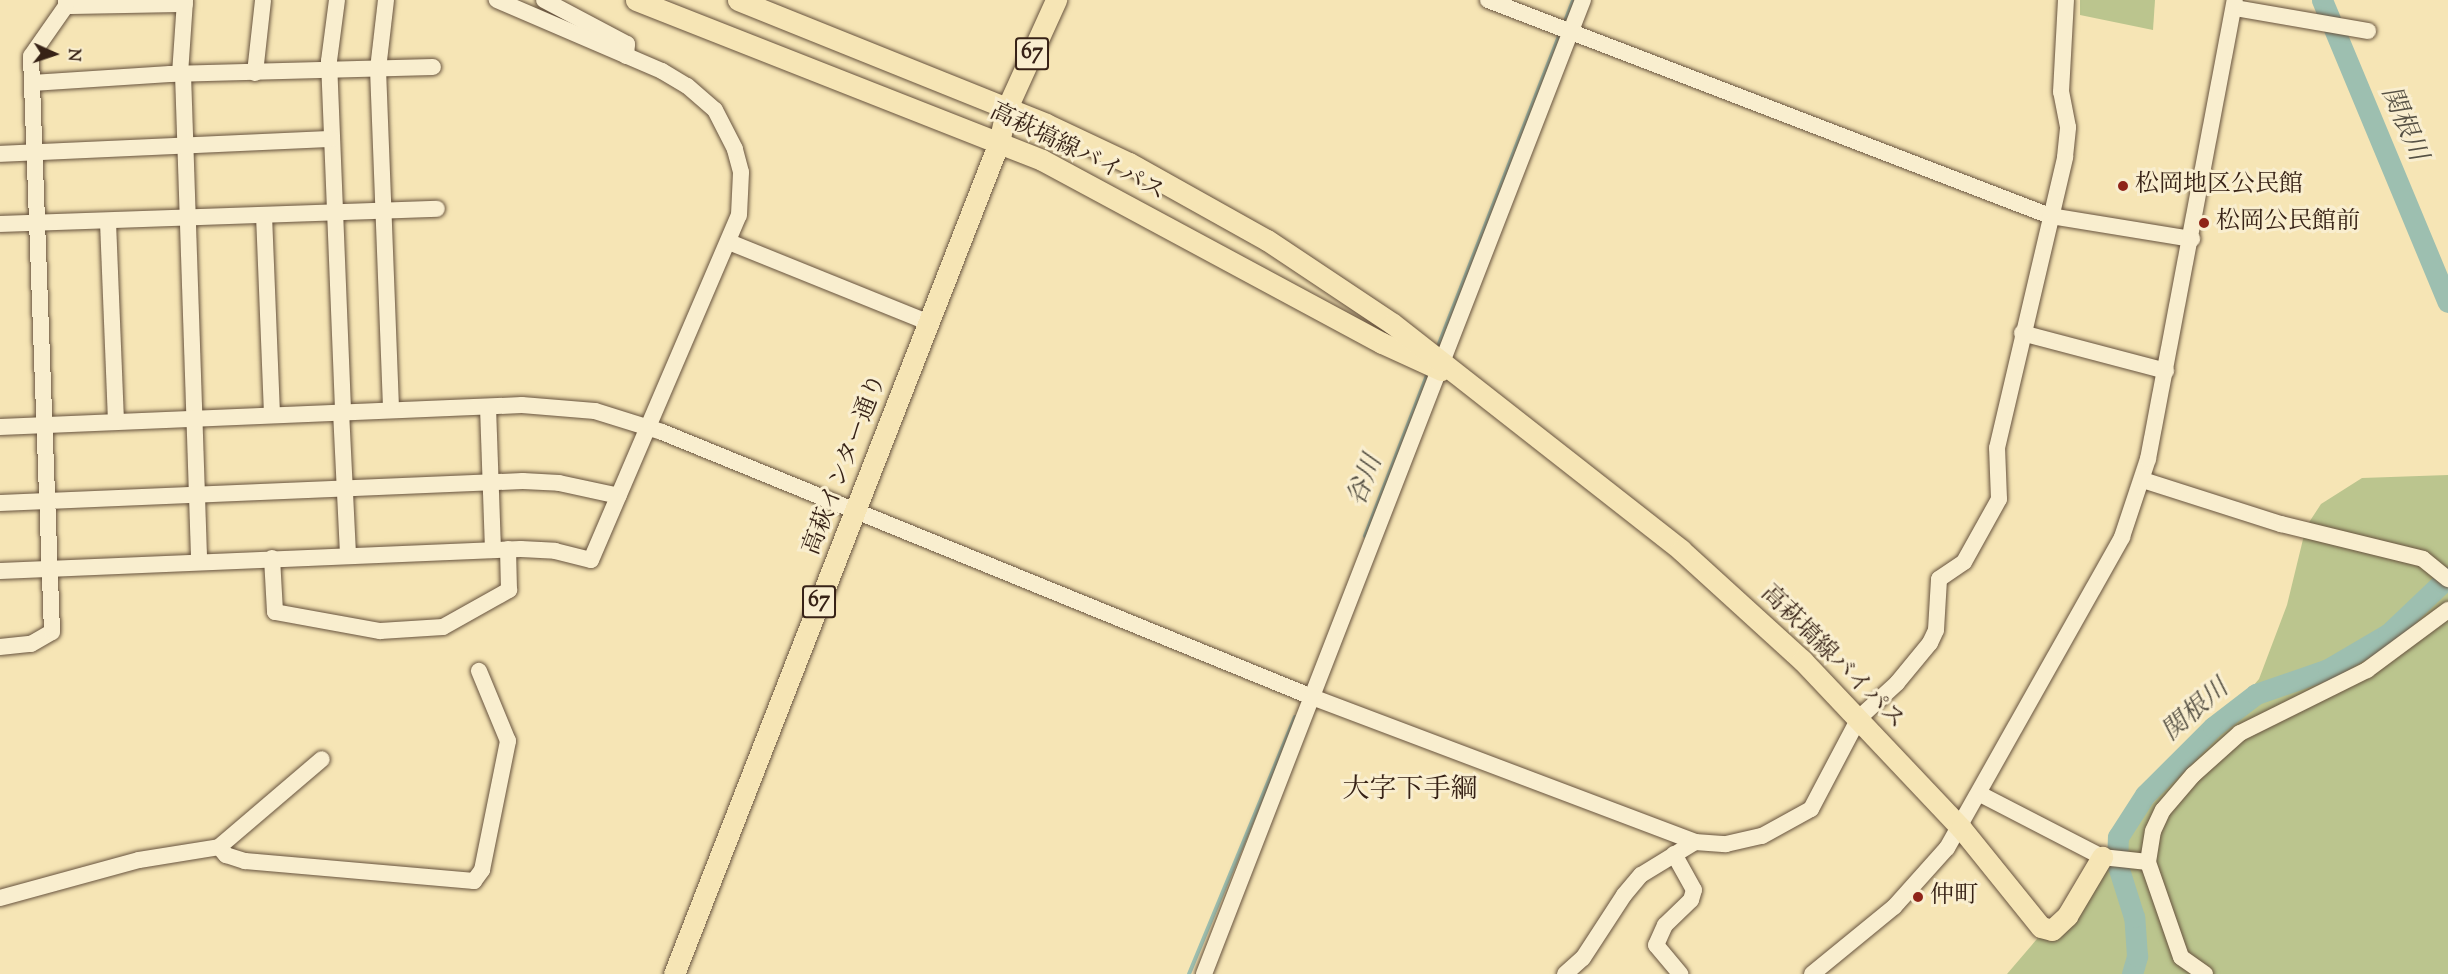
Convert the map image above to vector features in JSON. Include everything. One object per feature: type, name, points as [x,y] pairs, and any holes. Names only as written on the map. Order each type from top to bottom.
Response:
[{"type":"main road","name":"高萩塙線バイパス","points":[[636,0],[999,142],[1118,198],[1382,343],[1441,365]]},
{"type":"main road","name":"高萩塙線バイパス","points":[[738,0],[1014,111],[1129,163],[1257,234],[1328,278],[1681,550],[1859,718],[1960,828],[2047,931],[2057,926],[2077,903],[2106,858]]},
{"type":"main road","name":"高萩インター通り","points":[[1014,111],[1056,0]]},
{"type":"main road","name":"高萩インター通り","points":[[674,974],[999,142],[1072,0]]},
{"type":"street","points":[[255,73],[263,0]]},
{"type":"street","points":[[337,0],[330,70],[348,555]]},
{"type":"street","points":[[386,0],[378,69],[391,410]]},
{"type":"street","points":[[0,571],[50,567],[500,550],[555,551],[591,560],[729,242],[742,195],[741,172],[728,133],[715,110],[687,86],[626,56],[497,0]]},
{"type":"street","points":[[544,0],[627,44],[626,56]]},
{"type":"street","points":[[1488,0],[2050,216],[2193,239]]},
{"type":"street","points":[[1204,974],[1583,0]]},
{"type":"street","points":[[0,427],[45,423],[342,411],[570,406],[648,428],[1312,697],[1695,842],[1718,845],[1762,836],[1811,809],[1859,718],[1923,655],[1936,630],[1939,579],[1964,562],[1999,499],[1997,448],[2022,333],[2065,157],[2068,127],[2061,92],[2066,0]]},
{"type":"street","points":[[0,647],[31,644],[52,632],[31,56],[66,3],[185,2],[181,74],[199,561]]},
{"type":"street","points":[[1812,974],[1894,907],[1960,828],[2122,537],[2143,480],[2193,239],[2235,4],[2368,30]]},
{"type":"street","points":[[32,83],[181,74],[433,67]]},
{"type":"street","points":[[0,154],[332,139]]},
{"type":"street","points":[[0,224],[437,209]]},
{"type":"street","points":[[264,215],[272,414]]},
{"type":"street","points":[[108,222],[116,420]]},
{"type":"street","points":[[729,242],[929,323]]},
{"type":"street","points":[[2022,333],[2166,371]]},
{"type":"street","points":[[272,558],[275,612],[380,632],[443,627],[509,590],[500,550],[492,483],[488,407]]},
{"type":"street","points":[[2143,480],[2281,524],[2423,559],[2448,579]]},
{"type":"street","points":[[0,503],[492,483],[559,483],[619,496]]},
{"type":"street","points":[[2205,974],[2181,957],[2143,862],[2163,810],[2193,775],[2240,733],[2367,670],[2448,610]]},
{"type":"street","points":[[219,847],[226,855],[245,861],[474,880],[482,870],[508,741],[479,671]]},
{"type":"street","points":[[0,898],[139,860],[219,847],[322,759]]},
{"type":"street","points":[[1980,794],[2106,858],[2143,862]]},
{"type":"street","points":[[1565,974],[1595,943],[1624,895],[1641,875],[1695,842]]},
{"type":"street","points":[[1674,854],[1694,890],[1691,900],[1665,925],[1656,945],[1680,974]]},
{"type":"green space","points":[[2080,0],[2155,0],[2153,30],[2080,15]]},
{"type":"green space","points":[[2448,475],[2448,974],[2007,974],[2259,679],[2287,605],[2306,527],[2321,504],[2362,478]]},
{"type":"waterway","name":"谷川","points":[[1564,24],[1573,0]]},
{"type":"waterway","name":"関根川","points":[[2322,0],[2448,302]]},
{"type":"waterway","name":"谷川","points":[[1437,349],[1561,31]]},
{"type":"waterway","name":"谷川","points":[[1365,536],[1428,373]]},
{"type":"waterway","name":"関根川","points":[[2132,974],[2137,956],[2134,917],[2117,863],[2118,837],[2145,795],[2213,727],[2256,694],[2328,669],[2388,634],[2448,577]]},
{"type":"waterway","name":"谷川","points":[[1189,974],[1295,717]]},
{"type":"place","name":"松岡地区公民館","points":[[2123,186]]},
{"type":"place","name":"松岡公民館前","points":[[2204,223]]},
{"type":"place","name":"仲町","points":[[1918,897]]},
{"type":"district","name":"大字下手綱","points":[[1410,791]]}]
